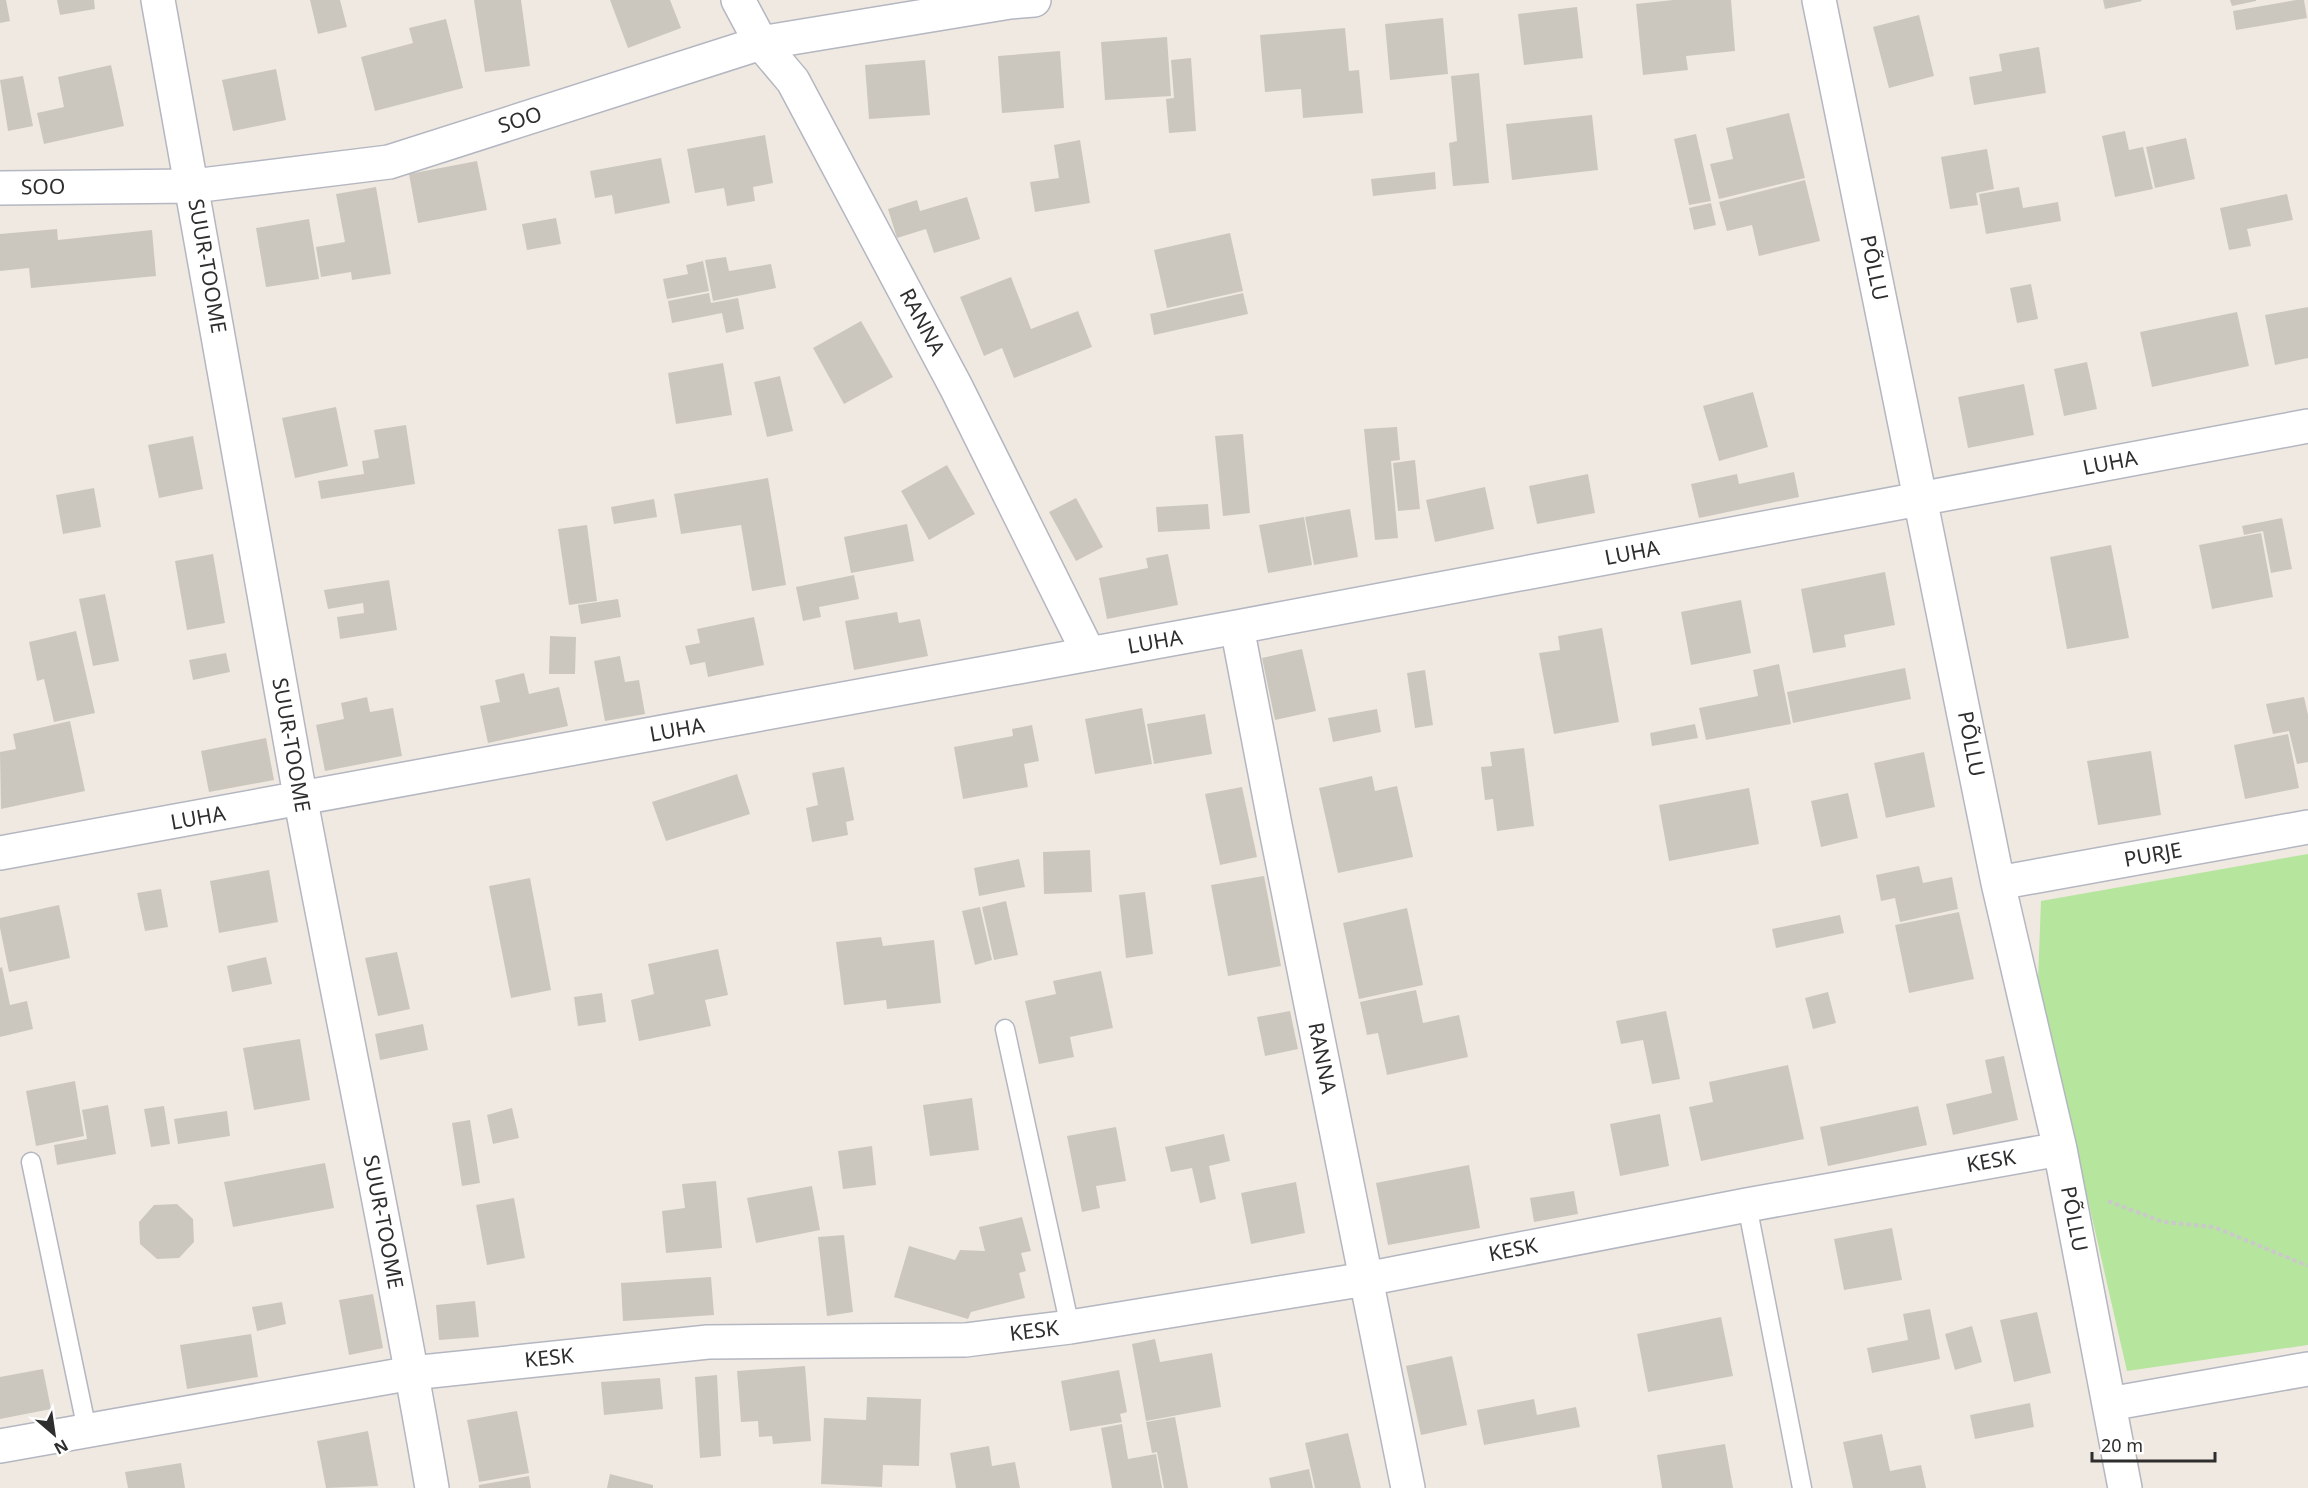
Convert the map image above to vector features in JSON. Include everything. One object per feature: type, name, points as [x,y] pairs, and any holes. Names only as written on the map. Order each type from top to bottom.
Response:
[{"type":"street","name":"SUUR-TOOME","points":[[158,0],[193,186],[300,800],[412,1373],[432,1488]]},
{"type":"street","name":"RANNA","points":[[738,0],[761,43],[793,81],[799,92],[956,387],[1089,654]]},
{"type":"street","name":"PÕLLU","points":[[1819,0],[1922,498],[1998,883],[2060,1149],[2125,1488]]},
{"type":"street","name":"SOO","points":[[0,188],[193,186],[388,162],[761,43],[1018,1]]},
{"type":"street","name":"LUHA","points":[[0,853],[1237,627],[2308,426]]},
{"type":"street","name":"RANNA","points":[[1237,627],[1408,1488]]},
{"type":"street","name":"PURJE","points":[[1998,883],[2308,826]]},
{"type":"street","name":"KESK","points":[[0,1446],[412,1373],[708,1342],[965,1340],[1070,1327],[1366,1279],[1747,1205],[2060,1149]]},
{"type":"street","points":[[2109,1404],[2308,1369]]},
{"type":"lane","points":[[1005,1029],[1070,1327]]},
{"type":"lane","points":[[32,1162],[87,1430]]},
{"type":"lane","points":[[1747,1205],[1802,1488]]},
{"type":"path","points":[[2067,1186],[2163,1222],[2214,1227],[2308,1266]]},
{"type":"green space","points":[[2308,854],[2308,1345],[2127,1371],[2038,981],[2041,901]]},
{"type":"building","points":[[0,0],[6,0],[10,21],[0,23]]},
{"type":"building","points":[[57,0],[94,0],[95,9],[60,15]]},
{"type":"building","points":[[310,0],[340,0],[347,27],[318,34]]},
{"type":"building","points":[[474,0],[521,0],[530,66],[485,72]]},
{"type":"building","points":[[610,0],[670,0],[681,28],[628,48]]},
{"type":"building","points":[[1673,0],[1731,0],[1735,51],[1686,56],[1688,70],[1643,75],[1636,4]]},
{"type":"building","points":[[2103,0],[2141,0],[2142,1],[2105,9]]},
{"type":"building","points":[[2230,0],[2256,0],[2256,1],[2232,6]]},
{"type":"building","points":[[2304,0],[2307,18],[2236,30],[2233,11]]},
{"type":"building","points":[[1577,7],[1583,58],[1524,65],[1518,14]]},
{"type":"building","points":[[1919,15],[1934,76],[1889,88],[1873,27]]},
{"type":"building","points":[[1443,18],[1448,74],[1390,80],[1385,24]]},
{"type":"building","points":[[446,19],[463,88],[375,111],[361,57],[413,43],[409,28]]},
{"type":"building","points":[[1345,28],[1349,71],[1359,70],[1363,113],[1303,118],[1301,89],[1265,92],[1260,35]]},
{"type":"building","points":[[1167,37],[1171,96],[1105,100],[1101,42]]},
{"type":"building","points":[[2039,47],[2046,93],[1974,105],[1969,77],[2002,71],[1999,54]]},
{"type":"building","points":[[1060,51],[1064,108],[1002,113],[998,56]]},
{"type":"building","points":[[1191,58],[1196,131],[1169,133],[1166,99],[1174,98],[1171,60]]},
{"type":"building","points":[[925,60],[930,115],[869,119],[865,65]]},
{"type":"building","points":[[111,65],[124,126],[44,144],[37,113],[64,107],[58,77]]},
{"type":"building","points":[[276,69],[286,120],[233,131],[222,80]]},
{"type":"building","points":[[1479,73],[1489,183],[1453,186],[1449,143],[1457,141],[1451,76]]},
{"type":"building","points":[[23,76],[33,126],[8,131],[0,80]]},
{"type":"building","points":[[1789,113],[1805,178],[1719,199],[1710,164],[1733,159],[1726,128]]},
{"type":"building","points":[[1592,115],[1598,170],[1512,180],[1506,124]]},
{"type":"building","points":[[2125,131],[2129,150],[2143,147],[2153,189],[2115,197],[2102,136]]},
{"type":"building","points":[[1696,134],[1711,201],[1689,205],[1674,139]]},
{"type":"building","points":[[765,135],[773,183],[753,187],[755,201],[727,206],[724,188],[695,193],[687,149]]},
{"type":"building","points":[[2186,138],[2195,179],[2155,188],[2146,147]]},
{"type":"building","points":[[1080,140],[1090,203],[1035,212],[1030,182],[1059,178],[1054,145]]},
{"type":"building","points":[[1987,149],[1994,189],[1976,193],[1978,205],[1950,209],[1941,157]]},
{"type":"building","points":[[661,158],[670,203],[615,214],[612,195],[595,198],[590,171]]},
{"type":"building","points":[[477,161],[487,210],[418,223],[409,174]]},
{"type":"building","points":[[1435,172],[1436,189],[1373,196],[1371,179]]},
{"type":"building","points":[[1805,180],[1820,241],[1759,256],[1752,225],[1727,231],[1719,202]]},
{"type":"building","points":[[376,187],[391,274],[352,280],[351,272],[321,277],[316,247],[345,242],[336,194]]},
{"type":"building","points":[[2019,187],[2023,208],[2058,202],[2061,221],[1986,234],[1979,194]]},
{"type":"building","points":[[2287,194],[2293,220],[2247,229],[2251,246],[2229,250],[2220,208]]},
{"type":"building","points":[[967,197],[980,239],[934,253],[926,229],[897,238],[888,209],[917,200],[920,211]]},
{"type":"building","points":[[1711,203],[1716,225],[1694,230],[1689,208]]},
{"type":"building","points":[[556,218],[561,244],[527,250],[522,224]]},
{"type":"building","points":[[309,219],[319,279],[266,287],[256,228]]},
{"type":"building","points":[[57,229],[58,240],[152,230],[156,276],[31,288],[29,268],[0,271],[0,234]]},
{"type":"building","points":[[1230,233],[1243,291],[1167,308],[1154,250]]},
{"type":"building","points":[[726,257],[729,271],[771,264],[776,288],[713,301],[705,260]]},
{"type":"building","points":[[703,261],[709,291],[667,299],[663,279],[688,274],[686,265]]},
{"type":"building","points":[[1011,277],[1031,329],[1078,311],[1092,347],[1014,378],[1002,348],[984,356],[960,297]]},
{"type":"building","points":[[2031,284],[2038,319],[2017,323],[2010,288]]},
{"type":"building","points":[[709,293],[711,303],[738,298],[744,329],[726,333],[722,313],[672,323],[668,301]]},
{"type":"building","points":[[1243,293],[1248,314],[1154,335],[1150,314]]},
{"type":"building","points":[[2308,307],[2308,358],[2275,365],[2265,315]]},
{"type":"building","points":[[2237,312],[2249,366],[2152,387],[2140,332]]},
{"type":"building","points":[[861,321],[893,377],[844,404],[813,348]]},
{"type":"building","points":[[2087,362],[2097,409],[2064,416],[2054,369]]},
{"type":"building","points":[[723,363],[732,415],[676,424],[668,373]]},
{"type":"building","points":[[780,376],[793,431],[767,437],[754,382]]},
{"type":"building","points":[[2024,384],[2034,435],[1968,448],[1958,397]]},
{"type":"building","points":[[1753,392],[1768,447],[1719,461],[1703,406]]},
{"type":"building","points":[[336,407],[348,466],[295,478],[282,418]]},
{"type":"building","points":[[406,425],[415,484],[321,499],[318,481],[364,474],[362,461],[379,458],[374,430]]},
{"type":"building","points":[[1397,427],[1400,460],[1391,461],[1398,538],[1375,540],[1364,429]]},
{"type":"building","points":[[1243,434],[1250,513],[1223,516],[1215,436]]},
{"type":"building","points":[[193,436],[203,489],[159,498],[148,445]]},
{"type":"building","points":[[1415,460],[1420,509],[1398,511],[1393,463]]},
{"type":"building","points":[[947,465],[975,514],[929,540],[901,491]]},
{"type":"building","points":[[1794,472],[1799,497],[1699,518],[1691,484],[1737,474],[1739,484]]},
{"type":"building","points":[[1588,474],[1595,513],[1537,524],[1529,486]]},
{"type":"building","points":[[768,478],[786,585],[752,591],[741,525],[681,534],[674,494]]},
{"type":"building","points":[[1485,487],[1494,529],[1435,542],[1426,500]]},
{"type":"building","points":[[94,488],[101,527],[63,534],[56,495]]},
{"type":"building","points":[[1076,498],[1103,547],[1076,561],[1049,512]]},
{"type":"building","points":[[654,499],[657,517],[614,524],[611,507]]},
{"type":"building","points":[[1208,504],[1210,529],[1158,532],[1156,507]]},
{"type":"building","points":[[1350,509],[1358,557],[1314,565],[1305,517]]},
{"type":"building","points":[[1304,517],[1312,565],[1268,573],[1259,525]]},
{"type":"building","points":[[2282,518],[2292,569],[2271,573],[2263,531],[2244,535],[2242,526]]},
{"type":"building","points":[[907,524],[914,561],[851,573],[844,537]]},
{"type":"building","points":[[587,525],[597,601],[569,605],[558,529]]},
{"type":"building","points":[[2261,533],[2273,597],[2212,609],[2199,545]]},
{"type":"building","points":[[2111,545],[2129,638],[2067,649],[2050,557]]},
{"type":"building","points":[[213,554],[225,623],[187,630],[175,561]]},
{"type":"building","points":[[1168,554],[1178,605],[1107,619],[1099,578],[1148,568],[1146,558]]},
{"type":"building","points":[[1885,572],[1895,625],[1844,635],[1846,647],[1813,653],[1801,589]]},
{"type":"building","points":[[854,575],[859,599],[819,607],[821,617],[803,621],[796,587]]},
{"type":"building","points":[[389,580],[397,630],[340,639],[337,617],[364,613],[363,603],[328,609],[324,590]]},
{"type":"building","points":[[105,594],[119,661],[93,666],[79,599]]},
{"type":"building","points":[[618,599],[621,617],[581,624],[578,605]]},
{"type":"building","points":[[1741,600],[1751,653],[1691,665],[1681,612]]},
{"type":"building","points":[[897,612],[899,623],[920,619],[928,656],[854,670],[845,621]]},
{"type":"building","points":[[754,617],[764,665],[708,677],[705,662],[690,665],[685,646],[700,643],[697,629]]},
{"type":"building","points":[[1602,628],[1619,722],[1554,734],[1539,653],[1560,650],[1558,636]]},
{"type":"building","points":[[76,631],[95,713],[54,722],[44,679],[37,681],[29,642]]},
{"type":"building","points":[[550,636],[576,637],[575,674],[549,674]]},
{"type":"building","points":[[1302,649],[1316,711],[1275,720],[1262,658]]},
{"type":"building","points":[[226,653],[230,672],[193,680],[189,660]]},
{"type":"building","points":[[620,656],[625,682],[639,680],[645,714],[605,721],[594,661]]},
{"type":"building","points":[[1779,664],[1791,724],[1706,740],[1699,708],[1758,696],[1753,670]]},
{"type":"building","points":[[1905,668],[1911,699],[1793,723],[1787,692]]},
{"type":"building","points":[[1425,670],[1433,725],[1415,728],[1407,673]]},
{"type":"building","points":[[524,673],[529,694],[559,687],[568,726],[488,743],[480,706],[500,702],[495,680]]},
{"type":"building","points":[[367,697],[370,712],[393,708],[402,756],[325,771],[316,725],[344,719],[341,703]]},
{"type":"building","points":[[2304,697],[2308,715],[2308,762],[2297,764],[2289,731],[2273,734],[2266,704]]},
{"type":"building","points":[[1142,708],[1152,764],[1095,774],[1085,719]]},
{"type":"building","points":[[1377,709],[1381,732],[1333,742],[1328,718]]},
{"type":"building","points":[[1205,714],[1212,754],[1154,764],[1147,724]]},
{"type":"building","points":[[70,721],[85,791],[1,809],[0,752],[16,749],[13,734]]},
{"type":"building","points":[[1695,724],[1698,738],[1652,746],[1650,733]]},
{"type":"building","points":[[1032,725],[1039,761],[1024,764],[1028,787],[963,799],[954,747],[1013,736],[1012,729]]},
{"type":"building","points":[[2288,734],[2299,788],[2245,799],[2234,745]]},
{"type":"building","points":[[266,738],[274,780],[209,792],[201,751]]},
{"type":"building","points":[[1524,748],[1534,826],[1497,831],[1493,799],[1485,800],[1481,767],[1492,766],[1490,752]]},
{"type":"building","points":[[2151,751],[2161,815],[2098,825],[2087,761]]},
{"type":"building","points":[[1924,752],[1935,807],[1886,818],[1874,763]]},
{"type":"building","points":[[844,767],[854,820],[846,822],[848,835],[812,842],[806,808],[818,805],[812,773]]},
{"type":"building","points":[[737,774],[750,814],[666,841],[652,802]]},
{"type":"building","points":[[1372,776],[1375,791],[1397,786],[1413,857],[1338,873],[1319,788]]},
{"type":"building","points":[[1242,787],[1257,857],[1220,865],[1205,794]]},
{"type":"building","points":[[1749,788],[1759,844],[1669,861],[1659,805]]},
{"type":"building","points":[[1848,793],[1858,838],[1821,847],[1811,801]]},
{"type":"building","points":[[1090,850],[1092,892],[1044,894],[1043,852]]},
{"type":"building","points":[[1019,859],[1025,887],[979,896],[974,868]]},
{"type":"building","points":[[1919,866],[1923,883],[1952,877],[1958,909],[1900,922],[1895,898],[1881,901],[1876,875]]},
{"type":"building","points":[[269,870],[278,922],[219,933],[210,881]]},
{"type":"building","points":[[1264,876],[1281,966],[1228,976],[1211,885]]},
{"type":"building","points":[[530,878],[551,990],[511,998],[489,886]]},
{"type":"building","points":[[161,889],[168,927],[145,931],[137,893]]},
{"type":"building","points":[[1145,892],[1153,954],[1126,958],[1119,895]]},
{"type":"building","points":[[1006,901],[1018,955],[994,960],[982,907]]},
{"type":"building","points":[[59,905],[70,958],[9,972],[0,918]]},
{"type":"building","points":[[980,907],[992,960],[975,965],[962,911]]},
{"type":"building","points":[[1407,908],[1423,985],[1359,999],[1343,923]]},
{"type":"building","points":[[1959,912],[1974,979],[1909,993],[1895,925]]},
{"type":"building","points":[[1840,915],[1844,933],[1776,948],[1772,929]]},
{"type":"building","points":[[881,937],[883,946],[934,940],[941,1003],[887,1009],[886,1000],[844,1005],[836,942]]},
{"type":"building","points":[[718,949],[728,995],[705,1000],[711,1026],[639,1041],[631,1000],[654,994],[648,964]]},
{"type":"building","points":[[397,952],[410,1009],[378,1016],[365,958]]},
{"type":"building","points":[[266,957],[272,984],[232,992],[227,966]]},
{"type":"building","points":[[2,967],[10,1005],[27,1001],[33,1029],[0,1037],[0,968]]},
{"type":"building","points":[[1101,971],[1113,1028],[1070,1037],[1074,1057],[1039,1064],[1025,1001],[1056,994],[1053,981]]},
{"type":"building","points":[[1416,990],[1423,1023],[1459,1015],[1468,1057],[1387,1075],[1378,1033],[1367,1035],[1360,1002]]},
{"type":"building","points":[[1828,992],[1836,1023],[1813,1029],[1805,998]]},
{"type":"building","points":[[602,993],[606,1022],[578,1026],[574,997]]},
{"type":"building","points":[[1290,1011],[1298,1049],[1265,1056],[1257,1017]]},
{"type":"building","points":[[1666,1011],[1680,1079],[1652,1084],[1643,1040],[1621,1044],[1616,1021]]},
{"type":"building","points":[[423,1024],[428,1050],[380,1060],[375,1034]]},
{"type":"building","points":[[300,1039],[310,1100],[254,1110],[243,1048]]},
{"type":"building","points":[[2004,1056],[2018,1120],[1953,1135],[1946,1104],[1992,1093],[1985,1060]]},
{"type":"building","points":[[1788,1065],[1804,1139],[1701,1161],[1689,1107],[1713,1102],[1709,1082]]},
{"type":"building","points":[[75,1081],[84,1136],[36,1146],[26,1091]]},
{"type":"building","points":[[972,1098],[979,1150],[930,1156],[923,1105]]},
{"type":"building","points":[[108,1105],[116,1154],[57,1165],[54,1145],[87,1139],[82,1110]]},
{"type":"building","points":[[164,1106],[170,1144],[151,1147],[144,1109]]},
{"type":"building","points":[[1918,1106],[1927,1145],[1828,1166],[1820,1127]]},
{"type":"building","points":[[512,1108],[519,1138],[493,1144],[487,1115]]},
{"type":"building","points":[[227,1111],[230,1136],[178,1144],[174,1119]]},
{"type":"building","points":[[1660,1114],[1669,1166],[1620,1176],[1610,1124]]},
{"type":"building","points":[[470,1120],[480,1183],[462,1186],[452,1123]]},
{"type":"building","points":[[1116,1127],[1126,1181],[1096,1186],[1100,1208],[1082,1212],[1067,1136]]},
{"type":"building","points":[[1224,1134],[1230,1161],[1209,1166],[1216,1199],[1200,1203],[1192,1168],[1171,1172],[1165,1147]]},
{"type":"building","points":[[872,1146],[876,1185],[843,1189],[838,1151]]},
{"type":"building","points":[[325,1163],[334,1208],[233,1227],[224,1182]]},
{"type":"building","points":[[1469,1165],[1480,1228],[1388,1245],[1376,1183]]},
{"type":"building","points":[[716,1181],[722,1248],[666,1253],[662,1211],[685,1208],[682,1184]]},
{"type":"building","points":[[1296,1182],[1305,1233],[1251,1244],[1241,1193]]},
{"type":"building","points":[[812,1186],[820,1230],[756,1243],[747,1198]]},
{"type":"building","points":[[1574,1191],[1578,1214],[1534,1222],[1530,1198]]},
{"type":"building","points":[[514,1198],[525,1258],[487,1265],[476,1205]]},
{"type":"building","points":[[177,1204],[193,1219],[194,1242],[179,1258],[157,1259],[140,1244],[139,1222],[154,1205]]},
{"type":"building","points":[[1022,1217],[1031,1251],[1021,1253],[1026,1271],[1019,1273],[1025,1298],[971,1312],[968,1319],[894,1297],[909,1246],[955,1260],[960,1250],[985,1251],[979,1227]]},
{"type":"building","points":[[1892,1228],[1902,1280],[1844,1290],[1834,1239]]},
{"type":"building","points":[[844,1235],[853,1312],[827,1316],[818,1237]]},
{"type":"building","points":[[711,1277],[714,1315],[623,1321],[621,1283]]},
{"type":"building","points":[[373,1294],[383,1348],[349,1355],[339,1300]]},
{"type":"building","points":[[475,1301],[479,1337],[439,1340],[436,1305]]},
{"type":"building","points":[[282,1302],[286,1324],[257,1331],[252,1307]]},
{"type":"building","points":[[1930,1309],[1940,1359],[1872,1373],[1867,1348],[1908,1340],[1903,1314]]},
{"type":"building","points":[[2037,1312],[2051,1373],[2014,1382],[2000,1320]]},
{"type":"building","points":[[1721,1317],[1733,1376],[1648,1392],[1637,1334]]},
{"type":"building","points":[[1972,1326],[1982,1362],[1955,1370],[1945,1334]]},
{"type":"building","points":[[251,1334],[258,1377],[187,1389],[180,1345]]},
{"type":"building","points":[[1155,1339],[1160,1362],[1212,1353],[1221,1407],[1146,1421],[1132,1344]]},
{"type":"building","points":[[1452,1356],[1467,1425],[1421,1435],[1406,1366]]},
{"type":"building","points":[[805,1366],[811,1441],[773,1444],[772,1436],[759,1437],[758,1421],[741,1422],[737,1371]]},
{"type":"building","points":[[43,1369],[51,1409],[0,1419],[0,1377]]},
{"type":"building","points":[[1119,1370],[1127,1412],[1120,1414],[1122,1422],[1070,1431],[1061,1381]]},
{"type":"building","points":[[717,1375],[721,1456],[700,1458],[695,1377]]},
{"type":"building","points":[[660,1378],[663,1409],[604,1415],[601,1382]]},
{"type":"building","points":[[867,1397],[921,1399],[919,1466],[883,1465],[882,1487],[821,1484],[824,1418],[866,1420]]},
{"type":"building","points":[[1534,1399],[1537,1415],[1576,1407],[1580,1427],[1484,1445],[1477,1410]]},
{"type":"building","points":[[2030,1403],[2034,1427],[1975,1439],[1970,1415]]},
{"type":"building","points":[[517,1411],[529,1473],[479,1482],[467,1420]]},
{"type":"building","points":[[1175,1417],[1188,1488],[1164,1488],[1157,1452],[1152,1453],[1146,1422]]},
{"type":"building","points":[[1122,1424],[1128,1459],[1156,1454],[1162,1488],[1112,1488],[1101,1428]]},
{"type":"building","points":[[368,1431],[378,1486],[326,1488],[317,1441]]},
{"type":"building","points":[[1348,1433],[1361,1488],[1315,1488],[1305,1443]]},
{"type":"building","points":[[1882,1434],[1890,1471],[1921,1465],[1926,1488],[1853,1488],[1843,1442]]},
{"type":"building","points":[[1725,1444],[1733,1488],[1662,1488],[1657,1455]]},
{"type":"building","points":[[989,1446],[992,1466],[1015,1462],[1020,1488],[956,1488],[950,1453]]},
{"type":"building","points":[[181,1463],[185,1488],[128,1488],[125,1472]]},
{"type":"building","points":[[1309,1469],[1313,1488],[1271,1488],[1269,1478]]},
{"type":"building","points":[[610,1474],[653,1485],[653,1488],[607,1488]]},
{"type":"building","points":[[529,1476],[531,1488],[479,1488],[479,1485]]}]
